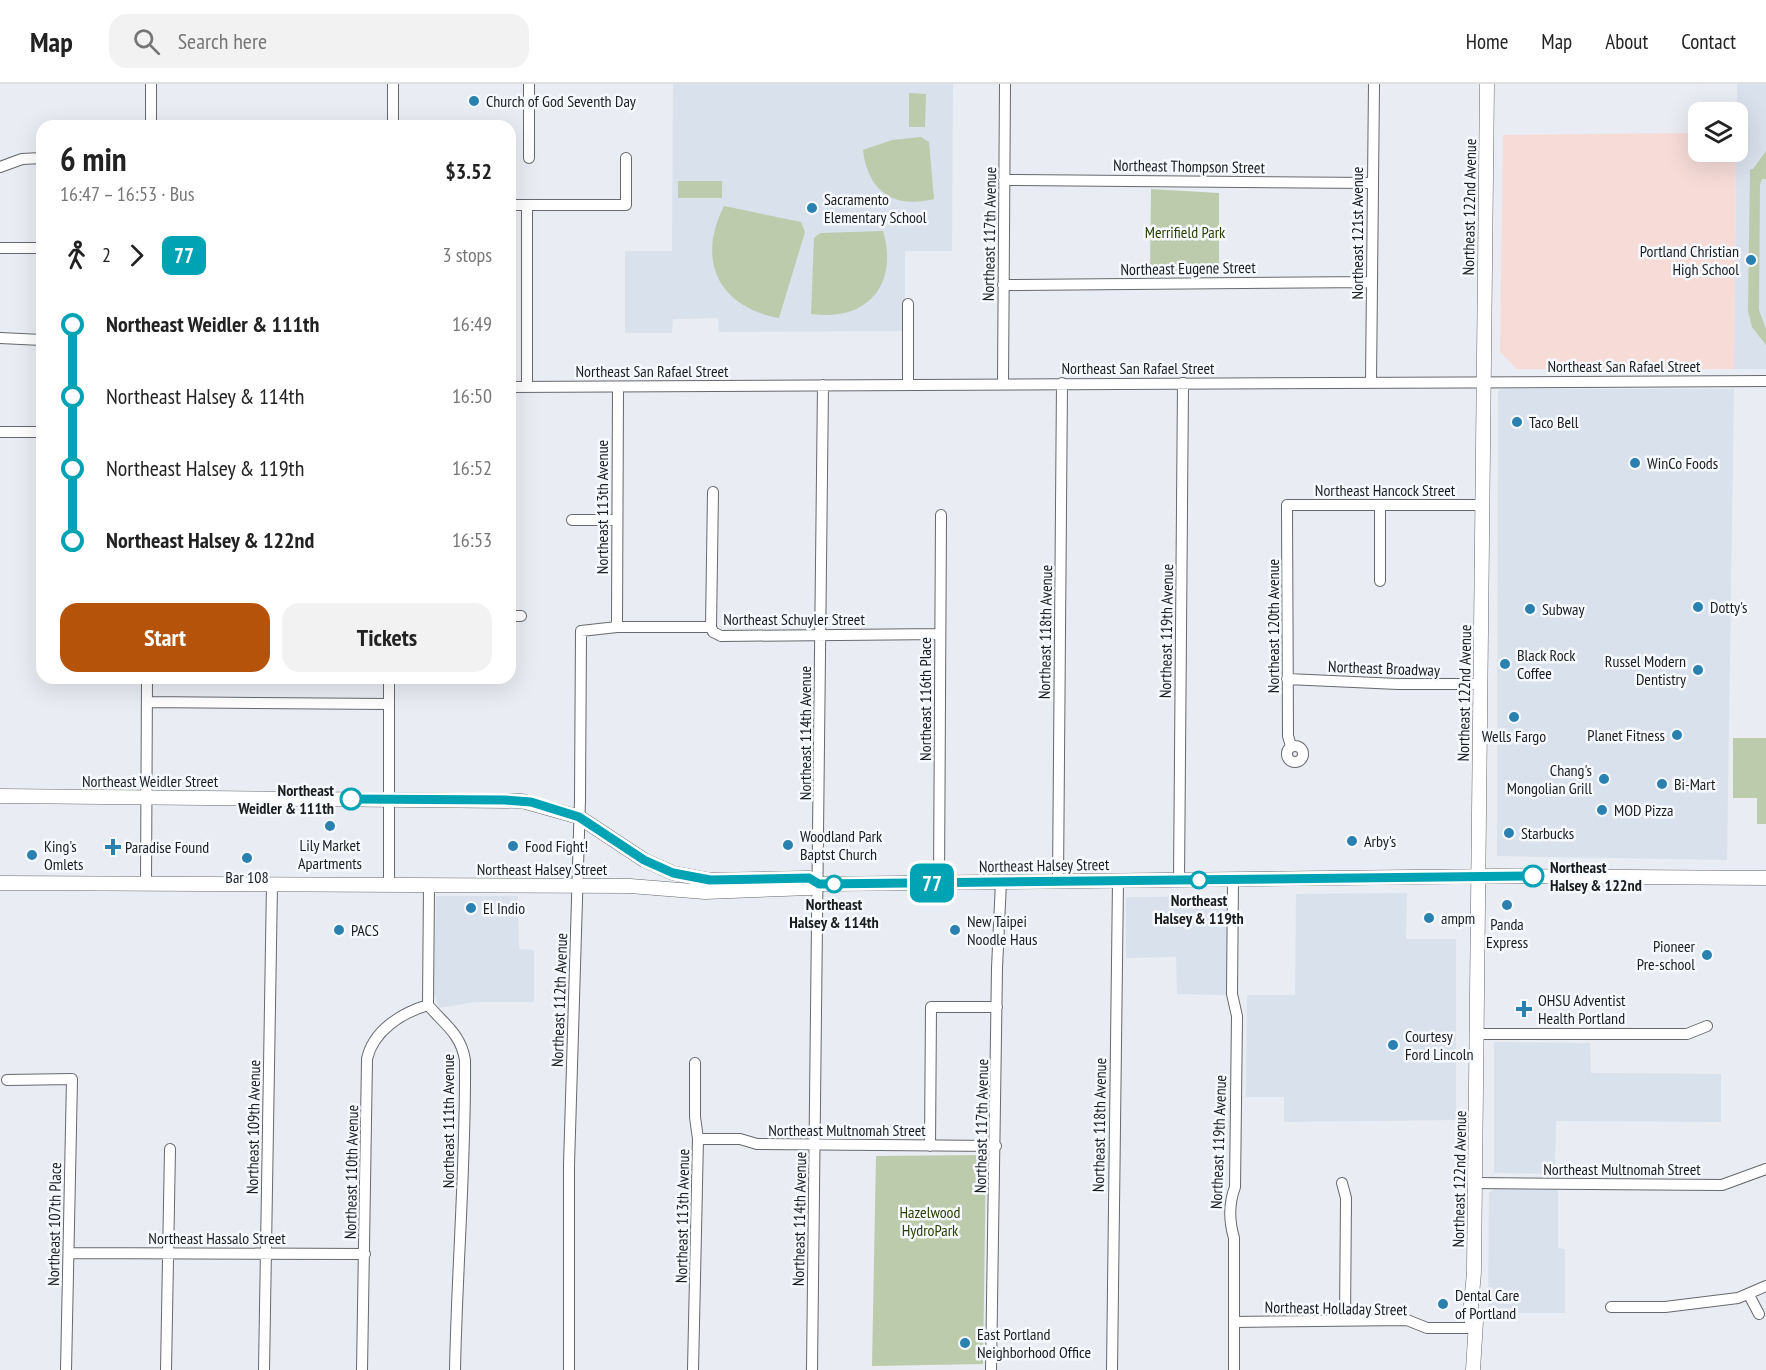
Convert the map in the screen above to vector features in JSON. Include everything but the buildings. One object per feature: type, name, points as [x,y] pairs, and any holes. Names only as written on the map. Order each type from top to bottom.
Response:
[{"type":"main road","name":"Northeast 122nd Avenue","points":[[1473,1370],[1474,1328],[1469,1318],[1473,1302],[1475,1183],[1487,84]]},
{"type":"main road","name":"Northeast Weidler Street","points":[[0,796],[522,801],[579,817],[644,860],[679,875],[710,880],[809,878],[819,884]]},
{"type":"main road","name":"Northeast Halsey Street","points":[[0,882],[630,886],[705,892],[810,888],[819,884],[1118,880],[1478,876],[1766,878]]},
{"type":"street","points":[[151,84],[151,120]]},
{"type":"street","points":[[393,84],[393,120]]},
{"type":"street","points":[[529,84],[529,158]]},
{"type":"street","name":"Northeast 117th Avenue","points":[[1003,384],[1005,84]]},
{"type":"street","name":"Northeast 121st Avenue","points":[[1371,382],[1374,84]]},
{"type":"street","points":[[0,167],[22,159],[36,158]]},
{"type":"street","points":[[516,205],[626,205],[626,158]]},
{"type":"street","name":"Northeast Thompson Street","points":[[1004,180],[1373,183]]},
{"type":"street","points":[[526,205],[527,387]]},
{"type":"street","points":[[0,248],[36,248]]},
{"type":"street","name":"Northeast Eugene Street","points":[[1004,285],[1372,282]]},
{"type":"street","points":[[908,304],[908,384]]},
{"type":"street","points":[[0,338],[36,340]]},
{"type":"street","name":"Northeast San Rafael Street","points":[[516,387],[1766,381]]},
{"type":"street","name":"Northeast 118th Avenue","points":[[1058,881],[1062,383]]},
{"type":"street","name":"Northeast 119th Avenue","points":[[1179,880],[1183,383]]},
{"type":"street","name":"Northeast 114th Avenue","points":[[812,1370],[823,385]]},
{"type":"street","name":"Northeast 113th Avenue","points":[[617,627],[618,387]]},
{"type":"street","points":[[0,432],[36,432]]},
{"type":"street","points":[[711,627],[713,492]]},
{"type":"street","name":"Northeast Hancock Street","points":[[1287,505],[1482,505]]},
{"type":"street","name":"Northeast 120th Avenue","points":[[1287,505],[1287,679],[1288,736],[1291,746]]},
{"type":"street","points":[[1380,505],[1380,581]]},
{"type":"street","name":"Northeast 116th Place","points":[[939,883],[941,515]]},
{"type":"street","points":[[572,520],[616,520]]},
{"type":"street","name":"Northeast Schuyler Street","points":[[580,631],[617,627],[711,627],[721,636],[940,634]]},
{"type":"street","name":"Northeast 112th Avenue","points":[[569,1370],[569,1165],[578,886],[580,631]]},
{"type":"street","name":"Northeast Broadway","points":[[1287,679],[1398,684],[1480,684]]},
{"type":"street","points":[[146,884],[147,684]]},
{"type":"street","points":[[389,684],[389,885]]},
{"type":"street","points":[[147,702],[389,704]]},
{"type":"street","name":"Northeast 119th Avenue","points":[[1233,879],[1233,994],[1237,1016],[1235,1187],[1231,1198],[1231,1226],[1234,1238],[1234,1370]]},
{"type":"street","name":"Northeast 118th Avenue","points":[[1112,1370],[1118,880]]},
{"type":"street","name":"Northeast 117th Avenue","points":[[990,1370],[1001,882]]},
{"type":"street","name":"Northeast 109th Avenue","points":[[264,1370],[272,884]]},
{"type":"street","points":[[428,1005],[429,885]]},
{"type":"street","name":"Northeast 110th Avenue","points":[[362,1370],[367,1059],[370,1047],[389,1026],[428,1005]]},
{"type":"street","name":"Northeast 111th Avenue","points":[[428,1005],[456,1033],[462,1045],[465,1060],[462,1219],[456,1285],[455,1370]]},
{"type":"street","points":[[930,1146],[931,1007],[997,1007]]},
{"type":"street","points":[[1477,1034],[1687,1034],[1707,1026]]},
{"type":"street","name":"Northeast 113th Avenue","points":[[693,1370],[698,1139],[695,1117],[695,1063]]},
{"type":"street","name":"Northeast 107th Place","points":[[7,1080],[72,1078],[66,1370]]},
{"type":"street","name":"Northeast Multnomah Street","points":[[698,1139],[740,1139],[757,1144],[996,1146]]},
{"type":"street","points":[[166,1370],[170,1149]]},
{"type":"street","name":"Northeast Multnomah Street","points":[[1475,1183],[1722,1185],[1766,1168]]},
{"type":"street","points":[[1342,1182],[1346,1198],[1345,1321]]},
{"type":"street","name":"Northeast Hassalo Street","points":[[69,1253],[365,1254]]},
{"type":"street","points":[[1611,1307],[1665,1307],[1749,1295],[1766,1286]]},
{"type":"street","points":[[1749,1295],[1759,1314]]},
{"type":"street","name":"Northeast Holladay Street","points":[[1234,1322],[1407,1320],[1427,1328],[1474,1328]]},
{"type":"shaded area","name":"Sacramento Elementary School","points":[[673,84],[953,84],[952,251],[905,251],[905,331],[719,332],[718,318],[673,319],[672,333],[625,333],[625,251],[672,251]]},
{"type":"shaded area","name":"Portland Christian High School","points":[[1737,84],[1766,84],[1766,369],[1734,369],[1736,162],[1748,162],[1748,102],[1737,102]]},
{"type":"shaded area","points":[[1688,133],[1688,162],[1736,162],[1734,369],[1517,369],[1500,352],[1503,135]]},
{"type":"shaded area","points":[[1501,389],[1734,389],[1727,860],[1497,856],[1498,392]]},
{"type":"shaded area","points":[[1407,893],[1406,939],[1456,939],[1456,1120],[1284,1122],[1284,1097],[1246,1097],[1247,995],[1295,995],[1296,894]]},
{"type":"shaded area","points":[[436,896],[518,896],[519,949],[534,950],[534,1002],[476,1002],[439,1008],[434,993]]},
{"type":"shaded area","points":[[1227,896],[1228,995],[1177,994],[1176,957],[1126,958],[1126,897]]},
{"type":"shaded area","points":[[1494,1042],[1590,1043],[1591,1073],[1721,1074],[1721,1122],[1556,1121],[1555,1174],[1494,1173]]},
{"type":"shaded area","points":[[1494,1189],[1558,1190],[1558,1248],[1565,1249],[1565,1313],[1488,1313],[1489,1193]]},
{"type":"green space","points":[[909,93],[926,94],[925,127],[909,127]]},
{"type":"green space","points":[[921,137],[929,142],[934,199],[907,201],[885,194],[871,177],[863,150],[892,140]]},
{"type":"green space","points":[[1766,151],[1766,179],[1762,179],[1760,185],[1759,310],[1766,329],[1766,345],[1752,327],[1748,311],[1750,169],[1753,169]]},
{"type":"green space","points":[[678,181],[722,181],[722,198],[678,198]]},
{"type":"green space","name":"Merrifield Park","points":[[1151,189],[1219,193],[1219,274],[1150,275]]},
{"type":"green space","points":[[724,206],[801,222],[805,232],[779,318],[741,304],[718,278],[713,263],[712,245]]},
{"type":"green space","points":[[883,231],[887,250],[886,268],[882,283],[874,296],[863,305],[848,312],[831,315],[811,314],[814,238],[820,233]]},
{"type":"green space","points":[[1733,738],[1766,738],[1766,824],[1757,824],[1757,798],[1733,798]]},
{"type":"green space","name":"Hazelwood HydroPark","points":[[986,1155],[983,1364],[872,1366],[876,1156]]},
{"type":"bus line","name":"77","points":[[351,799],[505,800],[541,804],[579,817],[659,868],[685,876],[710,880],[809,878],[819,884],[1533,876]]},
{"type":"place","name":"Church of God Seventh Day","points":[[474,101]]},
{"type":"place","name":"Sacramento Elementary School","points":[[812,208]]},
{"type":"place","name":"Portland Christian High School","points":[[1751,260]]},
{"type":"place","name":"Taco Bell","points":[[1517,422]]},
{"type":"place","name":"WinCo Foods","points":[[1635,463]]},
{"type":"place","name":"Dotty's","points":[[1698,607]]},
{"type":"place","name":"Subway","points":[[1530,609]]},
{"type":"place","name":"Black Rock Coffee","points":[[1505,664]]},
{"type":"place","name":"Russel Modern Dentistry","points":[[1698,670]]},
{"type":"place","name":"Wells Fargo","points":[[1514,717]]},
{"type":"place","name":"Planet Fitness","points":[[1677,735]]},
{"type":"place","name":"Chang's Mongolian Grill","points":[[1604,779]]},
{"type":"place","name":"Bi-Mart","points":[[1662,784]]},
{"type":"place","name":"Northeast Weidler & 111th","points":[[351,799]]},
{"type":"place","name":"MOD Pizza","points":[[1602,810]]},
{"type":"place","name":"Lily Market Apartments","points":[[330,826]]},
{"type":"place","name":"Starbucks","points":[[1509,833]]},
{"type":"place","name":"Arby's","points":[[1352,841]]},
{"type":"place","name":"Woodland Park Baptst Church","points":[[788,845]]},
{"type":"place","name":"Food Fight!","points":[[513,846]]},
{"type":"place","name":"Paradise Found","points":[[113,847]]},
{"type":"place","name":"King's Omlets","points":[[32,855]]},
{"type":"place","name":"Bar 108","points":[[247,858]]},
{"type":"place","name":"Northeast Halsey & 122nd","points":[[1533,876]]},
{"type":"place","name":"Northeast Halsey & 119th","points":[[1199,880]]},
{"type":"place","name":"Northeast Halsey & 114th","points":[[834,884]]},
{"type":"place","name":"Panda Express","points":[[1507,905]]},
{"type":"place","name":"El Indio","points":[[471,908]]},
{"type":"place","name":"ampm","points":[[1429,918]]},
{"type":"place","name":"PACS","points":[[339,930]]},
{"type":"place","name":"New Taipei Noodle Haus","points":[[955,930]]},
{"type":"place","name":"Pioneer Pre-school","points":[[1707,955]]},
{"type":"place","name":"OHSU Adventist Health Portland","points":[[1524,1009]]},
{"type":"place","name":"Courtesy Ford Lincoln","points":[[1393,1045]]},
{"type":"place","name":"Dental Care of Portland","points":[[1443,1304]]},
{"type":"place","name":"East Portland Neighborhood Office","points":[[965,1343]]}]
